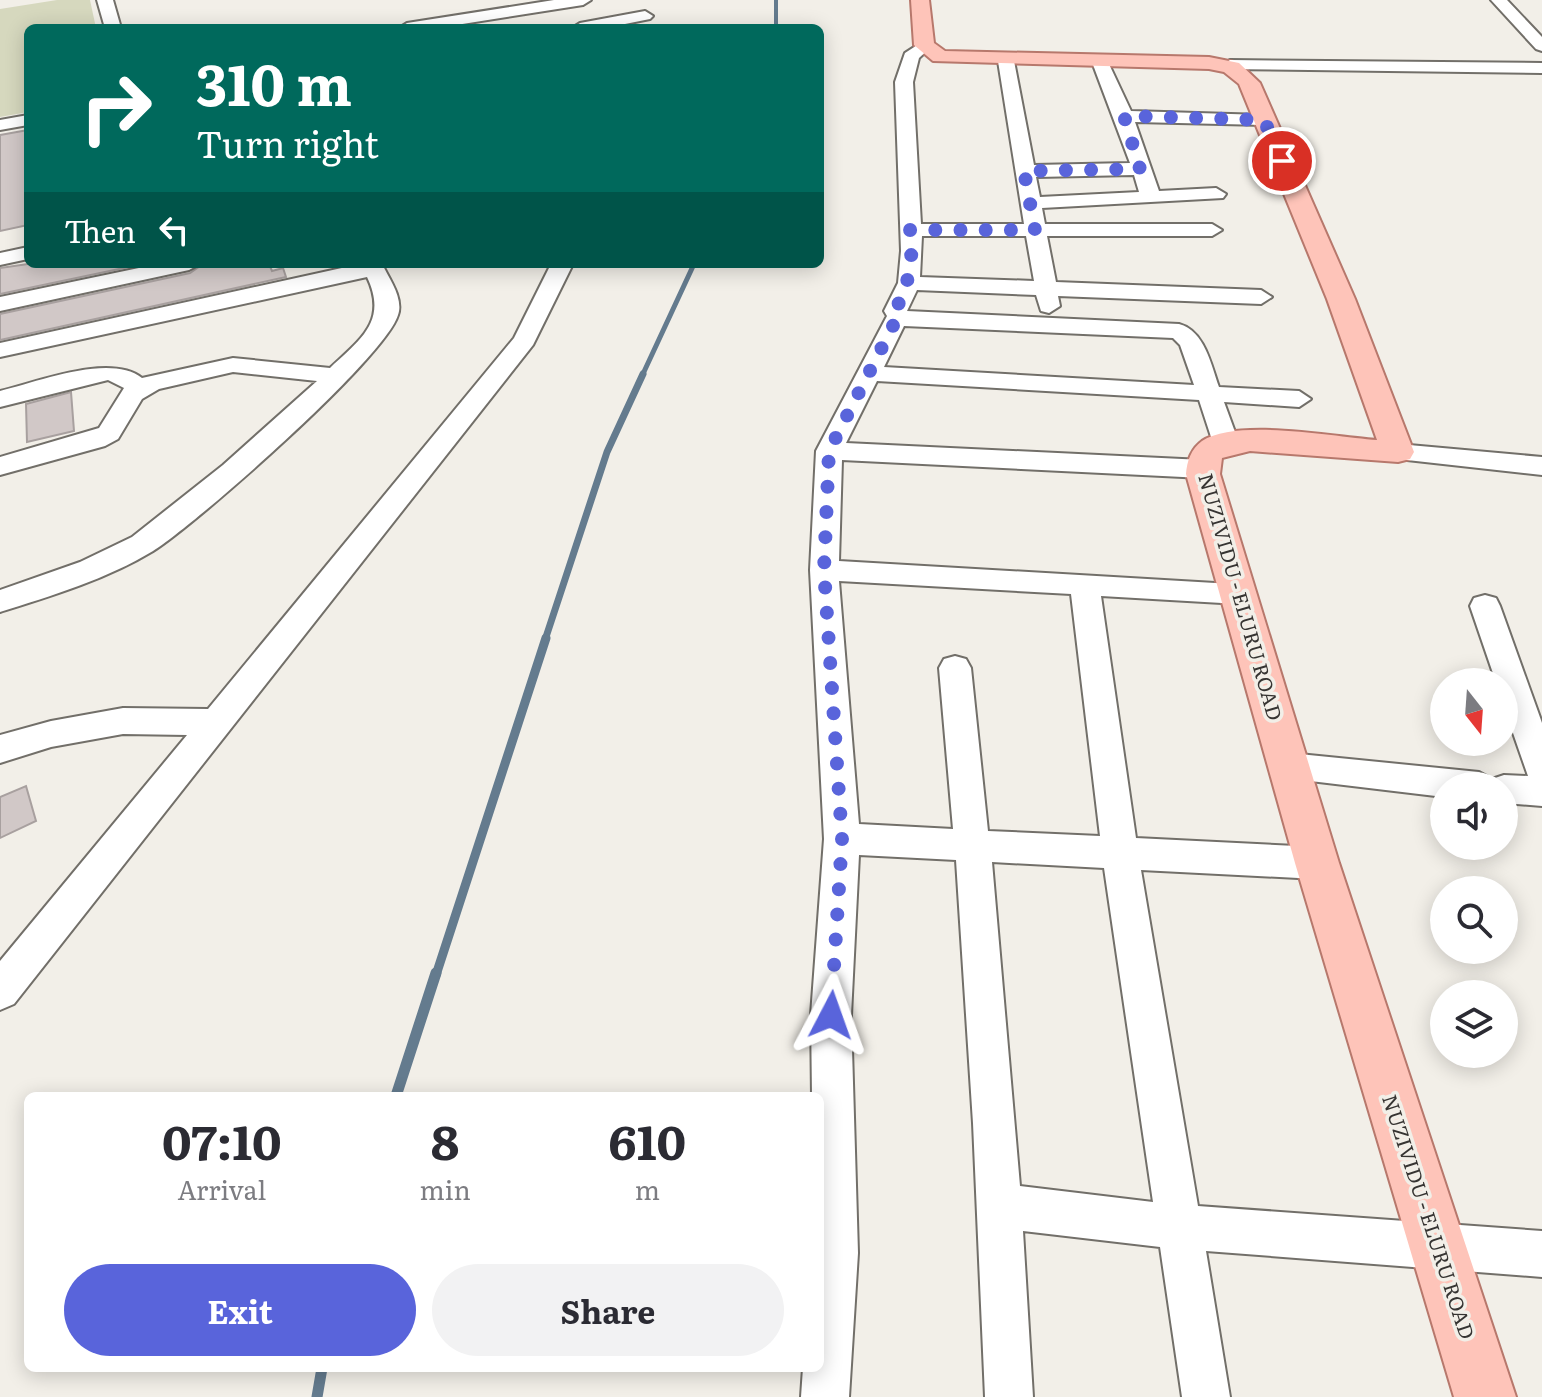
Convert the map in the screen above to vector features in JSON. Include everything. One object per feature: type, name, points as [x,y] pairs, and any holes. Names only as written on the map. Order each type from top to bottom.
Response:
[{"type":"main road","points":[[920,0],[925,45],[940,57],[1230,65],[1240,70],[1249,83],[1341,299],[1398,452]]},
{"type":"main road","name":"NUZIVIDU - ELURU ROAD","points":[[1398,452],[1250,441],[1214,456],[1239,593],[1289,767],[1485,1397]]},
{"type":"street","points":[[105,0],[112,24]]},
{"type":"street","points":[[432,24],[583,0]]},
{"type":"street","points":[[1499,0],[1542,46]]},
{"type":"street","points":[[600,24],[645,15]]},
{"type":"street","points":[[898,316],[895,311],[909,283],[912,251],[904,82],[911,56],[925,45]]},
{"type":"street","points":[[1006,61],[1052,323]]},
{"type":"street","points":[[1100,62],[1124,116],[1151,197]]},
{"type":"street","points":[[1230,65],[1542,68]]},
{"type":"street","points":[[1124,116],[1264,120]]},
{"type":"street","points":[[0,125],[24,121]]},
{"type":"street","points":[[1024,171],[1140,169]]},
{"type":"street","points":[[1030,203],[1216,194]]},
{"type":"street","points":[[910,230],[1212,230]]},
{"type":"street","points":[[0,259],[24,254]]},
{"type":"street","points":[[0,304],[170,268]]},
{"type":"street","points":[[196,268],[208,304]]},
{"type":"street","points":[[0,350],[363,268]]},
{"type":"street","points":[[0,601],[72,578],[144,543],[199,500],[335,376],[375,335],[387,316],[386,296],[373,268]]},
{"type":"street","points":[[0,991],[525,340],[560,268]]},
{"type":"street","points":[[909,283],[1261,297]]},
{"type":"street","points":[[829,451],[1214,456],[1210,392],[1191,343],[1179,331],[898,316]]},
{"type":"street","points":[[825,1397],[835,1253],[831,1015],[842,839],[824,570],[829,451],[898,316]]},
{"type":"street","points":[[0,466],[76,447],[109,433],[138,387],[233,365],[335,376]]},
{"type":"street","points":[[0,399],[108,373],[123,375],[138,387]]},
{"type":"street","points":[[869,373],[1299,399]]},
{"type":"street","points":[[1398,452],[1542,466]]},
{"type":"street","points":[[824,570],[1239,593]]},
{"type":"street","points":[[1085,585],[1120,853],[1206,1397]]},
{"type":"street","points":[[1485,606],[1542,770]]},
{"type":"street","points":[[955,668],[974,845],[1001,1206],[1009,1397]]},
{"type":"street","points":[[0,749],[123,721],[216,722]]},
{"type":"street","points":[[1289,767],[1430,781]]},
{"type":"street","points":[[1518,790],[1542,792]]},
{"type":"street","points":[[842,839],[1317,863]]},
{"type":"street","points":[[1001,1206],[1179,1227],[1542,1254]]},
{"type":"green space","points":[[57,0],[90,0],[95,24],[24,24],[24,113],[0,117],[0,9]]},
{"type":"building","points":[[24,131],[24,226],[0,231],[0,135]]},
{"type":"building","points":[[24,265],[24,268],[124,268],[0,294],[0,268]]},
{"type":"building","points":[[197,268],[271,268],[272,271],[283,268],[286,277],[0,340],[0,314],[190,273]]},
{"type":"building","points":[[71,392],[74,431],[27,442],[26,404]]},
{"type":"building","points":[[26,786],[36,821],[0,838],[0,797]]},
{"type":"waterway","points":[[776,0],[776,24]]},
{"type":"waterway","points":[[642,376],[692,268]]},
{"type":"waterway","points":[[545,640],[607,452],[643,374]]},
{"type":"waterway","points":[[436,975],[546,638]]},
{"type":"waterway","points":[[397,1092],[436,973]]},
{"type":"waterway","points":[[317,1397],[321,1372]]},
{"type":"route","points":[[831,1015],[842,839],[824,570],[829,451],[898,316],[895,311],[909,283],[910,230],[1035,230],[1024,171],[1140,169],[1124,116],[1264,120],[1282,161]]}]
